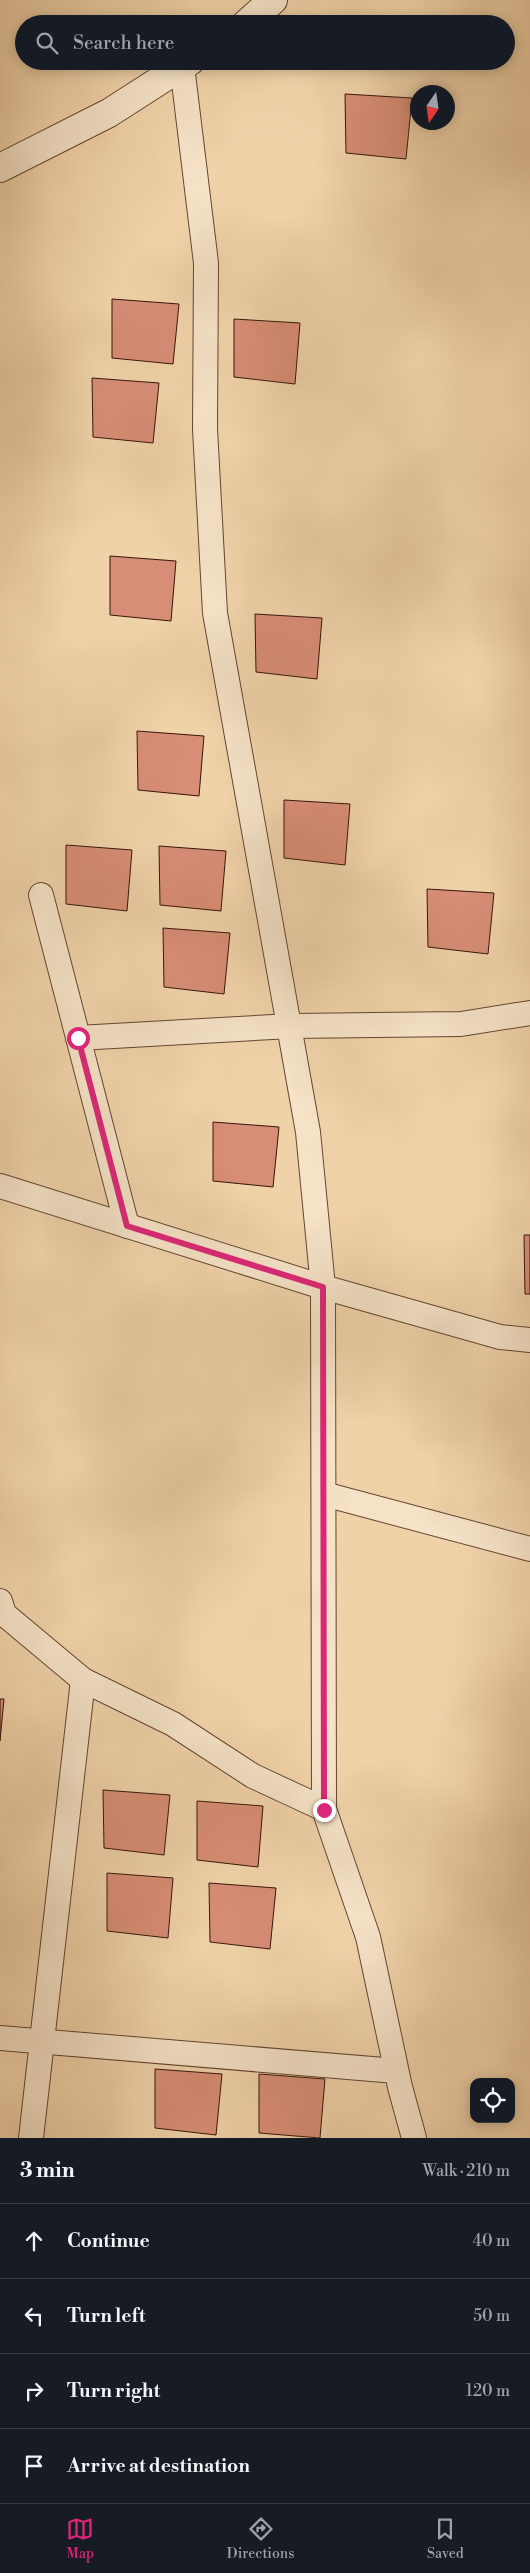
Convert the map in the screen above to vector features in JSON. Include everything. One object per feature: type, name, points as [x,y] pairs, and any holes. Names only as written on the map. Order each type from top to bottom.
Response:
[{"type":"street","points":[[256,15],[273,0]]},
{"type":"street","points":[[0,168],[109,113],[177,70]]},
{"type":"street","points":[[187,70],[205,246],[205,429],[215,613],[291,1026],[308,1132],[323,1287],[324,1810],[368,1936],[396,2071],[414,2138]]},
{"type":"street","points":[[41,895],[127,1226]]},
{"type":"street","points":[[78,1038],[291,1026],[460,1024],[530,1012]]},
{"type":"street","points":[[0,1186],[323,1287],[500,1336],[530,1340]]},
{"type":"street","points":[[324,1494],[530,1549]]},
{"type":"street","points":[[0,1601],[4,1614],[83,1680],[174,1724],[253,1776],[324,1810]]},
{"type":"street","points":[[31,2138],[83,1680]]},
{"type":"street","points":[[0,2038],[396,2071]]},
{"type":"building","points":[[345,94],[410,98],[406,159],[346,153]]},
{"type":"building","points":[[112,299],[179,304],[173,364],[112,358]]},
{"type":"building","points":[[234,319],[300,323],[295,384],[234,377]]},
{"type":"building","points":[[92,378],[159,383],[153,443],[93,437]]},
{"type":"building","points":[[110,556],[176,561],[171,621],[110,615]]},
{"type":"building","points":[[255,614],[322,618],[317,679],[256,672]]},
{"type":"building","points":[[137,731],[204,736],[199,796],[138,790]]},
{"type":"building","points":[[284,800],[350,804],[345,865],[284,858]]},
{"type":"building","points":[[66,845],[132,850],[127,911],[66,904]]},
{"type":"building","points":[[159,846],[226,851],[221,911],[160,905]]},
{"type":"building","points":[[427,889],[494,893],[488,954],[428,947]]},
{"type":"building","points":[[163,928],[230,933],[224,994],[164,987]]},
{"type":"building","points":[[213,1122],[279,1127],[273,1187],[213,1181]]},
{"type":"building","points":[[524,1235],[530,1235],[530,1294],[525,1294]]},
{"type":"building","points":[[0,1699],[4,1699],[0,1741]]},
{"type":"building","points":[[103,1790],[170,1795],[164,1855],[104,1848]]},
{"type":"building","points":[[197,1801],[263,1806],[258,1867],[197,1860]]},
{"type":"building","points":[[107,1873],[173,1878],[168,1938],[107,1931]]},
{"type":"building","points":[[209,1883],[276,1888],[270,1949],[210,1942]]},
{"type":"building","points":[[155,2069],[222,2074],[216,2135],[155,2128]]},
{"type":"building","points":[[259,2074],[325,2079],[320,2138],[259,2133]]},
{"type":"route","points":[[78,1038],[127,1226],[323,1287],[324,1810]]}]
